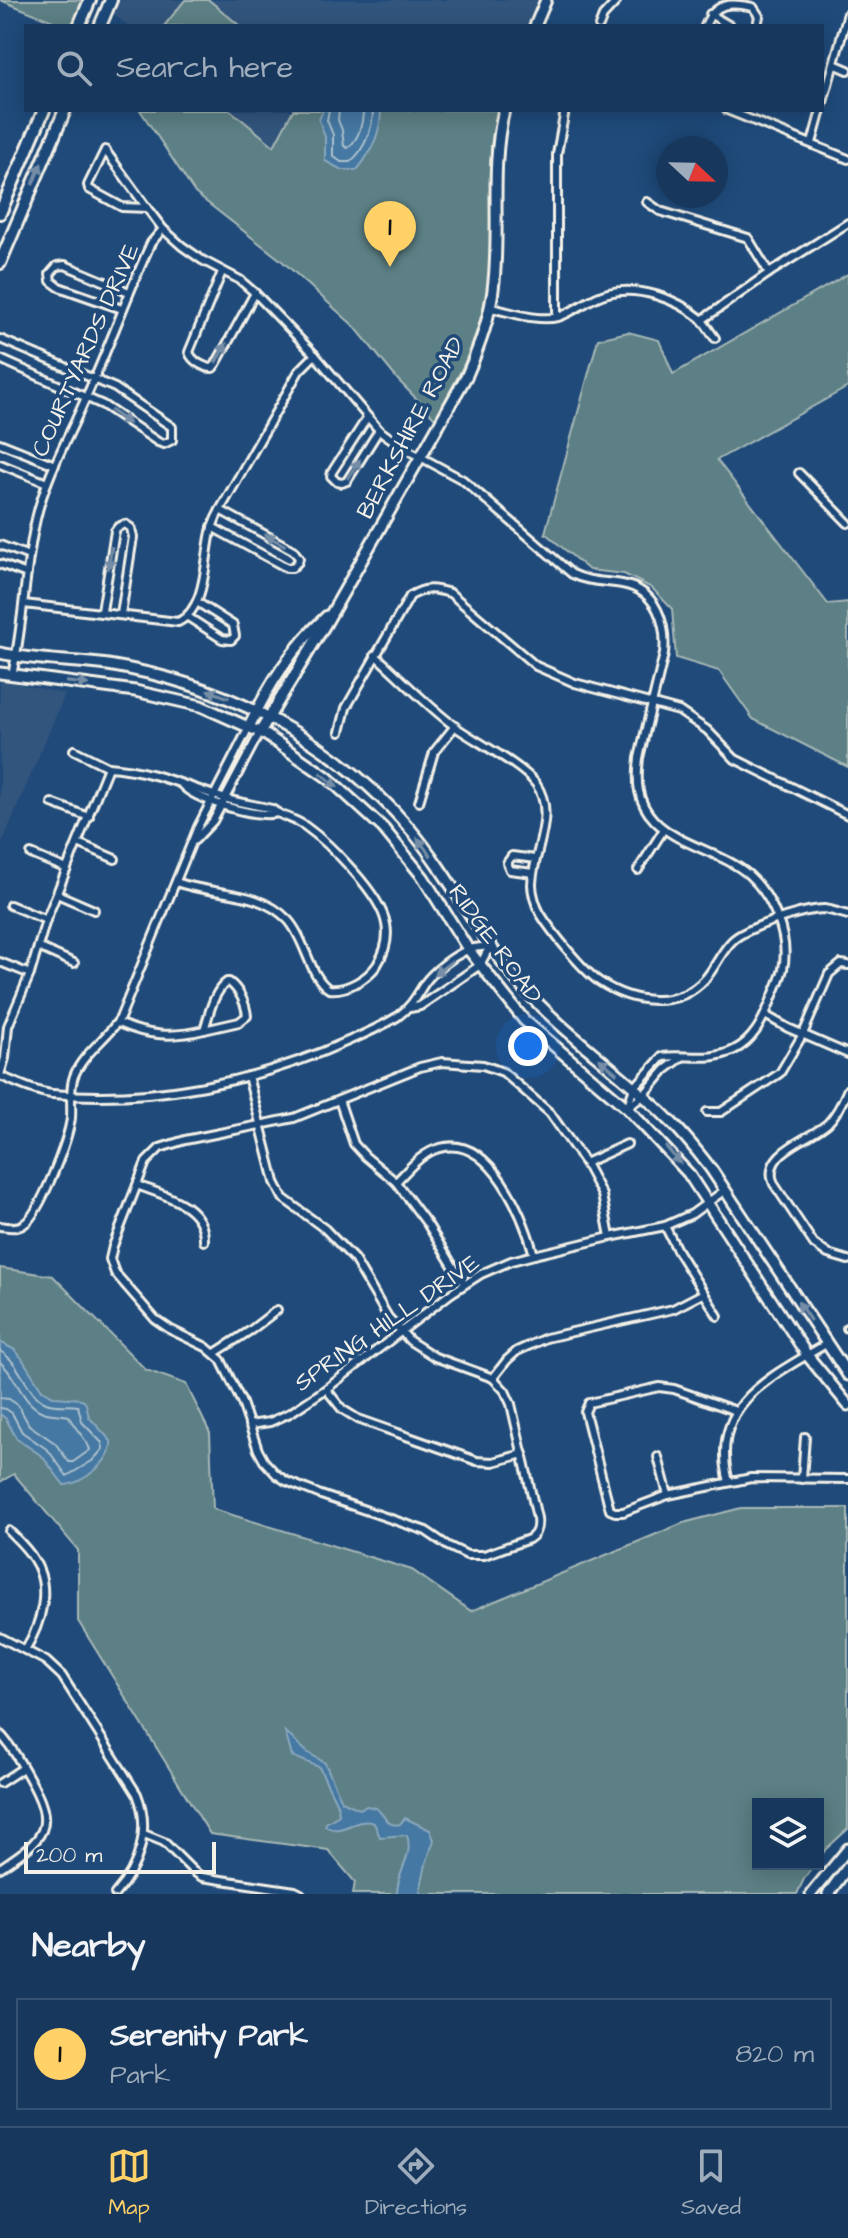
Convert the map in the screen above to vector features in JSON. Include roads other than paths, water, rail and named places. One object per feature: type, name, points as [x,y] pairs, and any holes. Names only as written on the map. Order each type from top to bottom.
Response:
[{"type":"main road","points":[[80,24],[90,0]]},
{"type":"main road","points":[[101,24],[111,0]]},
{"type":"main road","points":[[536,24],[546,0]]},
{"type":"main road","points":[[0,213],[43,112]]},
{"type":"main road","points":[[0,263],[64,112]]},
{"type":"main road","name":"BERKSHIRE ROAD","points":[[260,732],[440,423],[478,350],[491,308],[496,252],[496,151],[504,112]]},
{"type":"main road","name":"BERKSHIRE ROAD","points":[[249,727],[282,665],[302,639],[332,611]]},
{"type":"main road","name":"RIDGE ROAD","points":[[0,653],[107,665],[176,679],[256,710],[342,764],[413,832],[437,863],[490,946],[535,1000],[680,1131],[711,1169],[848,1375]]},
{"type":"main road","name":"RIDGE ROAD","points":[[0,673],[135,691],[201,706],[260,732],[327,777],[383,828],[423,877],[468,949],[524,1020],[627,1108],[688,1173],[807,1355],[848,1405]]},
{"type":"main road","points":[[811,1894],[848,1849]]},
{"type":"main road","points":[[828,1894],[848,1867]]},
{"type":"street","points":[[600,24],[616,2]]},
{"type":"street","points":[[706,24],[717,7],[727,5],[753,7],[759,16],[757,24]]},
{"type":"street","points":[[824,98],[848,13]]},
{"type":"street","points":[[710,14],[727,24]]},
{"type":"street","points":[[834,64],[848,70]]},
{"type":"street","points":[[557,317],[557,154],[565,112]]},
{"type":"street","points":[[732,112],[848,159]]},
{"type":"street","points":[[812,143],[820,112]]},
{"type":"street","points":[[147,208],[122,207],[89,189],[103,151],[105,150],[163,229],[182,246],[240,280],[255,293],[315,355],[379,430],[404,448],[463,480],[572,574],[583,580],[625,584],[655,604],[664,624],[664,654],[639,758],[639,799],[664,829],[724,859],[751,877],[779,919],[784,950],[783,970],[756,1031],[737,1049],[713,1057],[662,1057],[634,1088],[627,1108]]},
{"type":"street","points":[[647,202],[660,211],[748,238],[769,273]]},
{"type":"street","points":[[702,320],[848,223]]},
{"type":"street","name":"COURTYARDS DRIVE","points":[[12,675],[36,517],[47,483],[151,243],[163,229]]},
{"type":"street","points":[[122,309],[59,287],[51,281],[50,274],[57,266],[65,265],[129,292]]},
{"type":"street","points":[[222,272],[190,349],[191,357],[203,366],[213,368],[255,293]]},
{"type":"street","points":[[491,308],[533,317],[557,317],[596,297],[618,291],[640,292],[671,301],[702,320],[715,338]]},
{"type":"street","points":[[0,339],[115,388],[172,427],[172,440],[164,444],[158,442],[87,396],[0,359]]},
{"type":"street","points":[[17,366],[24,350]]},
{"type":"street","points":[[24,604],[178,622],[188,617],[197,602],[212,527],[220,510],[299,371],[315,355]]},
{"type":"street","points":[[46,379],[54,362]]},
{"type":"street","points":[[367,418],[332,472],[333,480],[347,481],[379,430]]},
{"type":"street","points":[[0,443],[55,465]]},
{"type":"street","points":[[0,464],[47,483]]},
{"type":"street","points":[[799,473],[848,523]]},
{"type":"street","points":[[212,527],[287,568],[298,562],[299,558],[293,550],[220,510]]},
{"type":"street","points":[[102,611],[115,531],[125,524],[131,528],[133,537],[121,614]]},
{"type":"street","points":[[0,545],[29,556]]},
{"type":"street","points":[[0,564],[27,574]]},
{"type":"street","points":[[340,732],[346,708],[410,596],[423,588],[436,588],[450,593],[536,666],[575,683],[679,711],[707,730],[735,759],[848,815]]},
{"type":"street","points":[[188,617],[226,641],[235,636],[233,625],[197,602]]},
{"type":"street","points":[[375,655],[455,726],[524,772],[535,783],[544,803],[545,814],[532,888],[540,912],[574,957],[599,982],[629,997],[643,1000],[657,1001],[686,994],[707,977],[724,948],[744,932],[779,919],[821,909],[848,915]]},
{"type":"street","points":[[419,802],[434,752],[455,726]]},
{"type":"street","name":"BERKSHIRE ROAD","points":[[0,1226],[20,1226],[35,1212],[69,1127],[72,1084],[79,1065],[118,1023],[198,827],[249,727]]},
{"type":"street","name":"BERKSHIRE ROAD","points":[[192,842],[213,821],[260,732]]},
{"type":"street","points":[[74,750],[108,767],[121,767],[215,794],[223,802]]},
{"type":"street","points":[[108,767],[46,920],[30,974],[8,1026],[0,1075],[49,1094],[161,1092],[248,1076],[332,1049],[408,1009],[420,1006],[480,965],[490,946]]},
{"type":"street","points":[[176,882],[197,889],[248,897],[274,909],[294,926],[319,980],[329,989],[342,989],[364,978],[385,950],[388,935],[383,913],[355,873],[330,847],[296,820],[278,813],[270,816],[223,802],[211,802],[187,791],[182,785]]},
{"type":"street","points":[[52,803],[89,817]]},
{"type":"street","points":[[638,870],[664,829]]},
{"type":"street","points":[[78,843],[115,859]]},
{"type":"street","points":[[31,854],[67,869]]},
{"type":"street","points":[[533,873],[510,870],[507,863],[512,856],[535,859]]},
{"type":"street","points":[[57,894],[94,910]]},
{"type":"street","points":[[10,905],[46,920]]},
{"type":"street","points":[[408,1009],[428,979],[468,949],[490,946]]},
{"type":"street","points":[[38,947],[74,963]]},
{"type":"street","points":[[0,962],[30,974]]},
{"type":"street","points":[[707,1112],[721,1112],[772,1080],[787,1065],[829,974],[844,964]]},
{"type":"street","points":[[118,1023],[148,1034],[176,1036],[204,1030],[239,1022],[247,1016],[245,1006],[236,988],[229,982],[221,986],[204,1030]]},
{"type":"street","points":[[765,1015],[848,1054]]},
{"type":"street","points":[[0,1023],[8,1026]]},
{"type":"street","points":[[627,1108],[681,1058]]},
{"type":"street","points":[[248,1076],[262,1126],[275,1182],[283,1198],[325,1229],[354,1259],[400,1332],[426,1352],[493,1378],[502,1386],[509,1398],[523,1454],[537,1518],[536,1532],[529,1539],[484,1555],[467,1555],[426,1531],[286,1481],[264,1461],[226,1369],[215,1353],[162,1325],[120,1281],[112,1267],[113,1246],[146,1162],[160,1148],[185,1140],[262,1126],[294,1118],[433,1063],[492,1067],[512,1078],[550,1113],[585,1163],[602,1195],[610,1237]]},
{"type":"street","points":[[848,1089],[846,1098],[832,1119],[784,1152],[773,1163],[770,1173],[814,1244],[828,1254],[848,1260]]},
{"type":"street","points":[[339,1100],[354,1144],[396,1182],[428,1225],[464,1284]]},
{"type":"street","points":[[585,1163],[627,1144]]},
{"type":"street","points":[[396,1182],[435,1149],[457,1148],[474,1154],[488,1165],[509,1193],[525,1226],[534,1255]]},
{"type":"street","points":[[137,1185],[195,1212],[203,1226],[204,1241]]},
{"type":"street","name":"SPRING HILL DRIVE","points":[[249,1425],[280,1418],[326,1389],[464,1284],[497,1266],[665,1226],[692,1214],[725,1190]]},
{"type":"street","points":[[665,1226],[718,1316]]},
{"type":"street","points":[[493,1378],[507,1360],[524,1347],[546,1338],[673,1309],[704,1293]]},
{"type":"street","points":[[215,1353],[277,1310]]},
{"type":"street","points":[[729,1482],[725,1445],[736,1411],[762,1383],[826,1344]]},
{"type":"street","points":[[736,1411],[674,1389],[659,1387],[589,1403],[585,1409],[609,1507],[615,1512],[631,1510],[668,1495],[762,1477],[848,1479]]},
{"type":"street","points":[[326,1389],[342,1409],[358,1419],[477,1461],[493,1462],[523,1454]]},
{"type":"street","points":[[802,1479],[805,1437]]},
{"type":"street","points":[[658,1457],[668,1495]]},
{"type":"street","points":[[9,1531],[33,1557],[42,1585],[40,1623],[25,1650]]},
{"type":"street","points":[[0,1637],[46,1661],[68,1684],[137,1794],[143,1813],[144,1834],[132,1870],[115,1894]]},
{"type":"street","points":[[0,1734],[43,1803],[45,1815],[36,1842],[0,1868]]},
{"type":"street","points":[[0,1783],[23,1768]]},
{"type":"street","points":[[144,1834],[164,1842],[202,1877],[301,1894]]},
{"type":"water","points":[[322,112],[381,112],[374,142],[357,170],[342,170],[325,161],[325,137],[319,120]]},
{"type":"water","points":[[0,1342],[15,1350],[42,1390],[55,1397],[82,1399],[89,1417],[111,1441],[101,1464],[79,1481],[64,1485],[42,1456],[17,1439],[0,1414]]},
{"type":"water","points":[[285,1732],[325,1763],[342,1801],[359,1809],[367,1806],[376,1808],[392,1824],[400,1824],[405,1818],[430,1830],[434,1840],[420,1891],[422,1894],[397,1894],[407,1857],[407,1835],[380,1837],[374,1823],[367,1822],[337,1829],[325,1826],[339,1815],[338,1806],[319,1767],[292,1756]]},
{"type":"place","name":"Serenity Park","points":[[390,267]]}]
